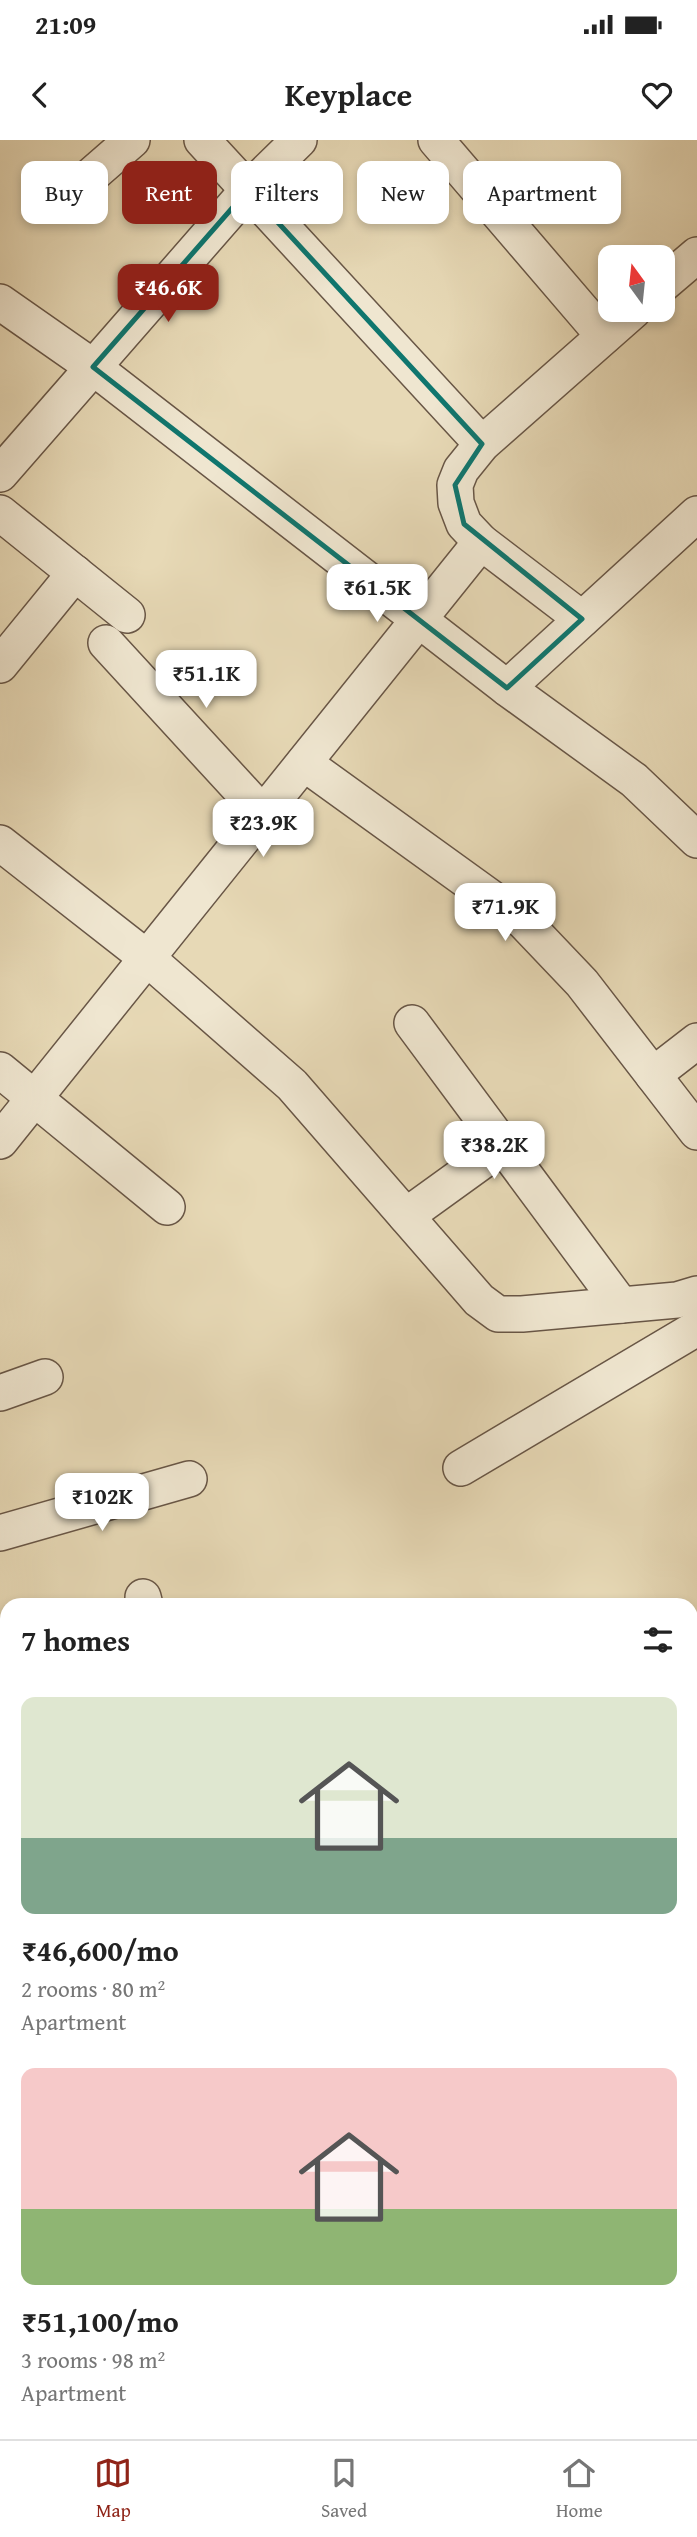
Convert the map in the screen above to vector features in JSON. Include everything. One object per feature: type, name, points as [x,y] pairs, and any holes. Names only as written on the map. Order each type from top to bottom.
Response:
[{"type":"street","points":[[108,161],[132,140]]},
{"type":"street","points":[[202,140],[231,172]]},
{"type":"street","points":[[278,161],[299,140]]},
{"type":"street","points":[[436,140],[604,336]]},
{"type":"street","points":[[0,474],[231,209]]},
{"type":"street","points":[[279,224],[482,444]]},
{"type":"street","points":[[676,273],[697,255]]},
{"type":"street","points":[[0,302],[93,367],[507,688],[634,780],[697,840]]},
{"type":"street","points":[[582,619],[481,542],[464,524],[456,503],[455,485],[461,470],[482,444],[620,322]]},
{"type":"street","points":[[0,513],[127,615]]},
{"type":"street","points":[[507,688],[697,514]]},
{"type":"street","points":[[0,1141],[481,542]]},
{"type":"street","points":[[0,665],[75,573]]},
{"type":"street","points":[[106,643],[263,814]]},
{"type":"street","points":[[304,762],[523,921],[582,983],[697,1132]]},
{"type":"street","points":[[0,843],[147,958],[292,1085],[479,1300],[498,1314],[677,1300],[697,1294]]},
{"type":"street","points":[[412,1024],[621,1305]]},
{"type":"street","points":[[653,1075],[697,1041]]},
{"type":"street","points":[[0,1070],[167,1207]]},
{"type":"street","points":[[406,1216],[503,1146]]},
{"type":"street","points":[[461,1468],[697,1328]]},
{"type":"street","points":[[0,1393],[45,1377]]},
{"type":"street","points":[[0,1533],[189,1479]]},
{"type":"highlighted area","points":[[248,190],[482,444],[455,485],[464,524],[582,619],[507,688],[93,367]]}]
